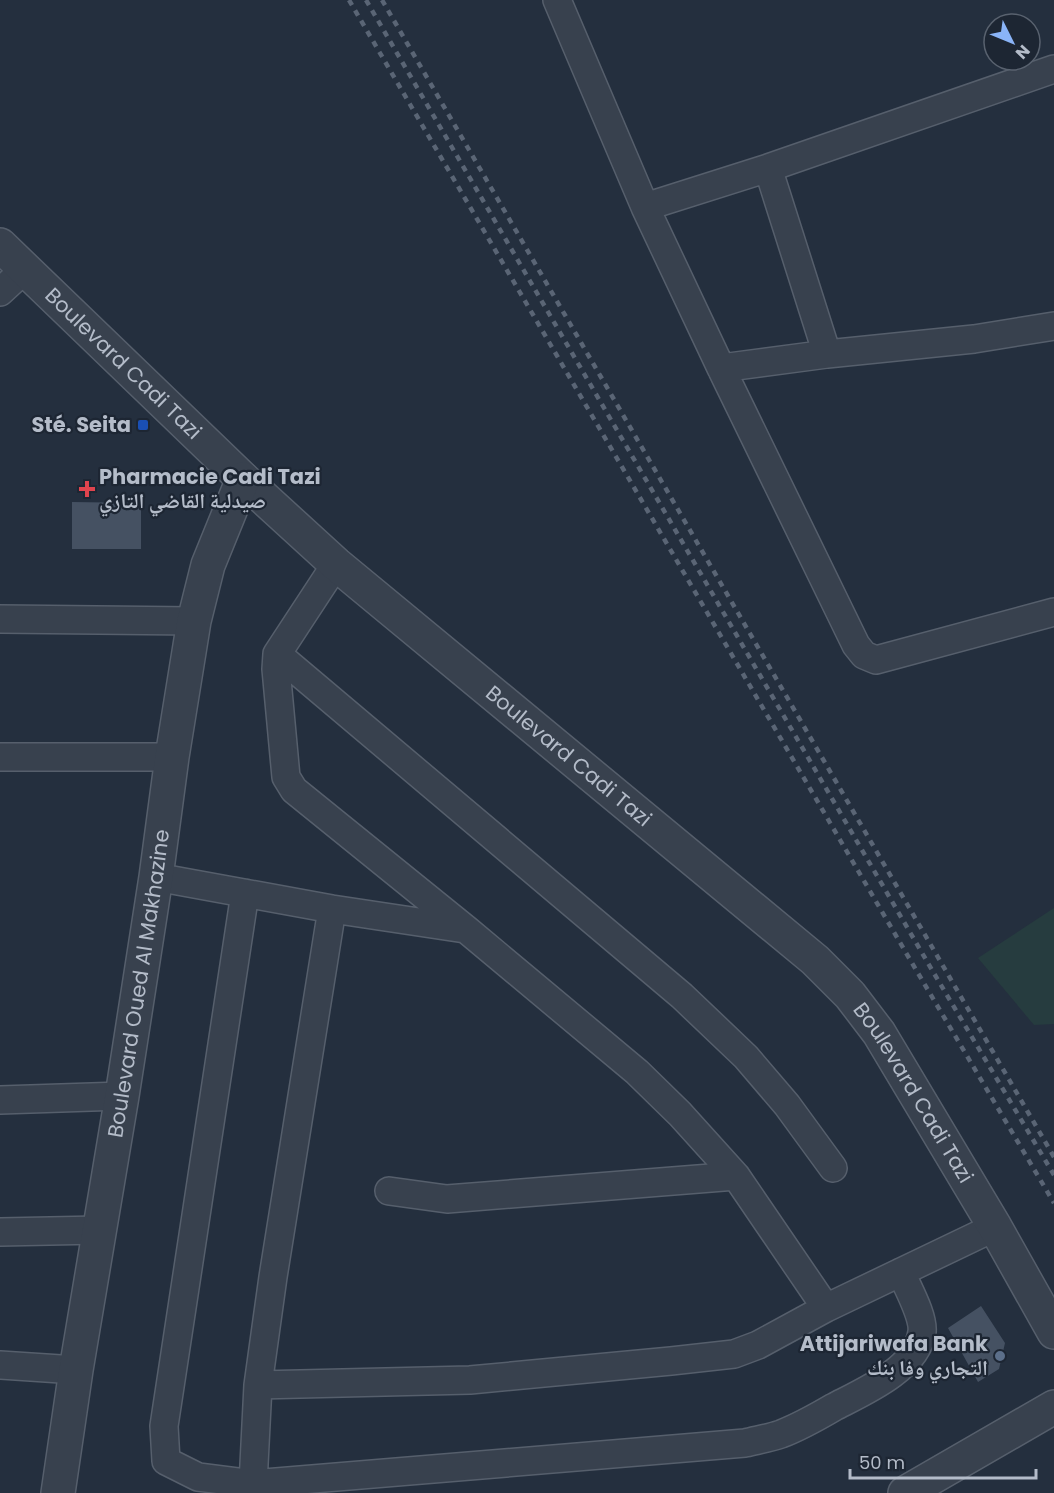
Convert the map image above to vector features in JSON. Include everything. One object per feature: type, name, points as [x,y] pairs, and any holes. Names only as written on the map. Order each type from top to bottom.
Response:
[{"type":"street","points":[[557,0],[645,207],[720,368],[856,645],[864,655],[876,660],[1054,612]]},
{"type":"street","points":[[645,207],[768,168],[1054,69]]},
{"type":"street","points":[[768,168],[827,354]]},
{"type":"street","name":"Boulevard Cadi Tazi","points":[[0,245],[243,479],[336,564],[814,960],[850,994],[879,1032],[995,1227],[1054,1332]]},
{"type":"street","points":[[0,292],[25,269]]},
{"type":"street","points":[[720,368],[974,339],[1054,326]]},
{"type":"street","name":"Boulevard Oued Al Makhazine","points":[[58,1493],[156,878],[172,757],[194,621],[208,565],[243,479]]},
{"type":"street","points":[[336,564],[278,654],[276,669],[286,777],[289,784],[637,1072],[680,1114],[736,1176],[826,1308]]},
{"type":"street","points":[[0,619],[194,621]]},
{"type":"street","points":[[278,654],[682,996],[746,1058],[787,1105],[833,1168]]},
{"type":"street","points":[[0,757],[172,757]]},
{"type":"street","points":[[156,878],[467,930]]},
{"type":"street","points":[[245,893],[164,1426],[166,1461],[179,1469],[198,1477],[253,1488],[745,1443],[779,1434],[883,1382],[908,1360],[919,1346],[922,1330],[917,1309],[901,1272]]},
{"type":"street","points":[[253,1488],[258,1385],[332,909]]},
{"type":"street","points":[[0,1100],[122,1096]]},
{"type":"street","points":[[388,1191],[447,1199],[736,1176]]},
{"type":"street","points":[[258,1385],[470,1380],[734,1354],[758,1345],[826,1308],[995,1227]]},
{"type":"street","points":[[0,1232],[100,1230]]},
{"type":"street","points":[[0,1365],[76,1370]]},
{"type":"street","points":[[905,1493],[1054,1407]]},
{"type":"green space","points":[[1054,908],[1054,1024],[1034,1025],[978,958]]},
{"type":"building","points":[[72,502],[141,503],[141,549],[72,549]]},
{"type":"building","points":[[981,1306],[1005,1343],[999,1369],[978,1382],[948,1328]]},
{"type":"railway","points":[[349,0],[1054,1203]]},
{"type":"railway","points":[[366,0],[1054,1175]]},
{"type":"railway","points":[[382,0],[1054,1157]]},
{"type":"place","name":"Sté. Seita","points":[[143,425]]},
{"type":"place","name":"Pharmacie Cadi Tazi صيدلية القاضي التازي","points":[[87,489]]},
{"type":"place","name":"Attijariwafa Bank التجاري وفا بنك","points":[[1000,1356]]}]
